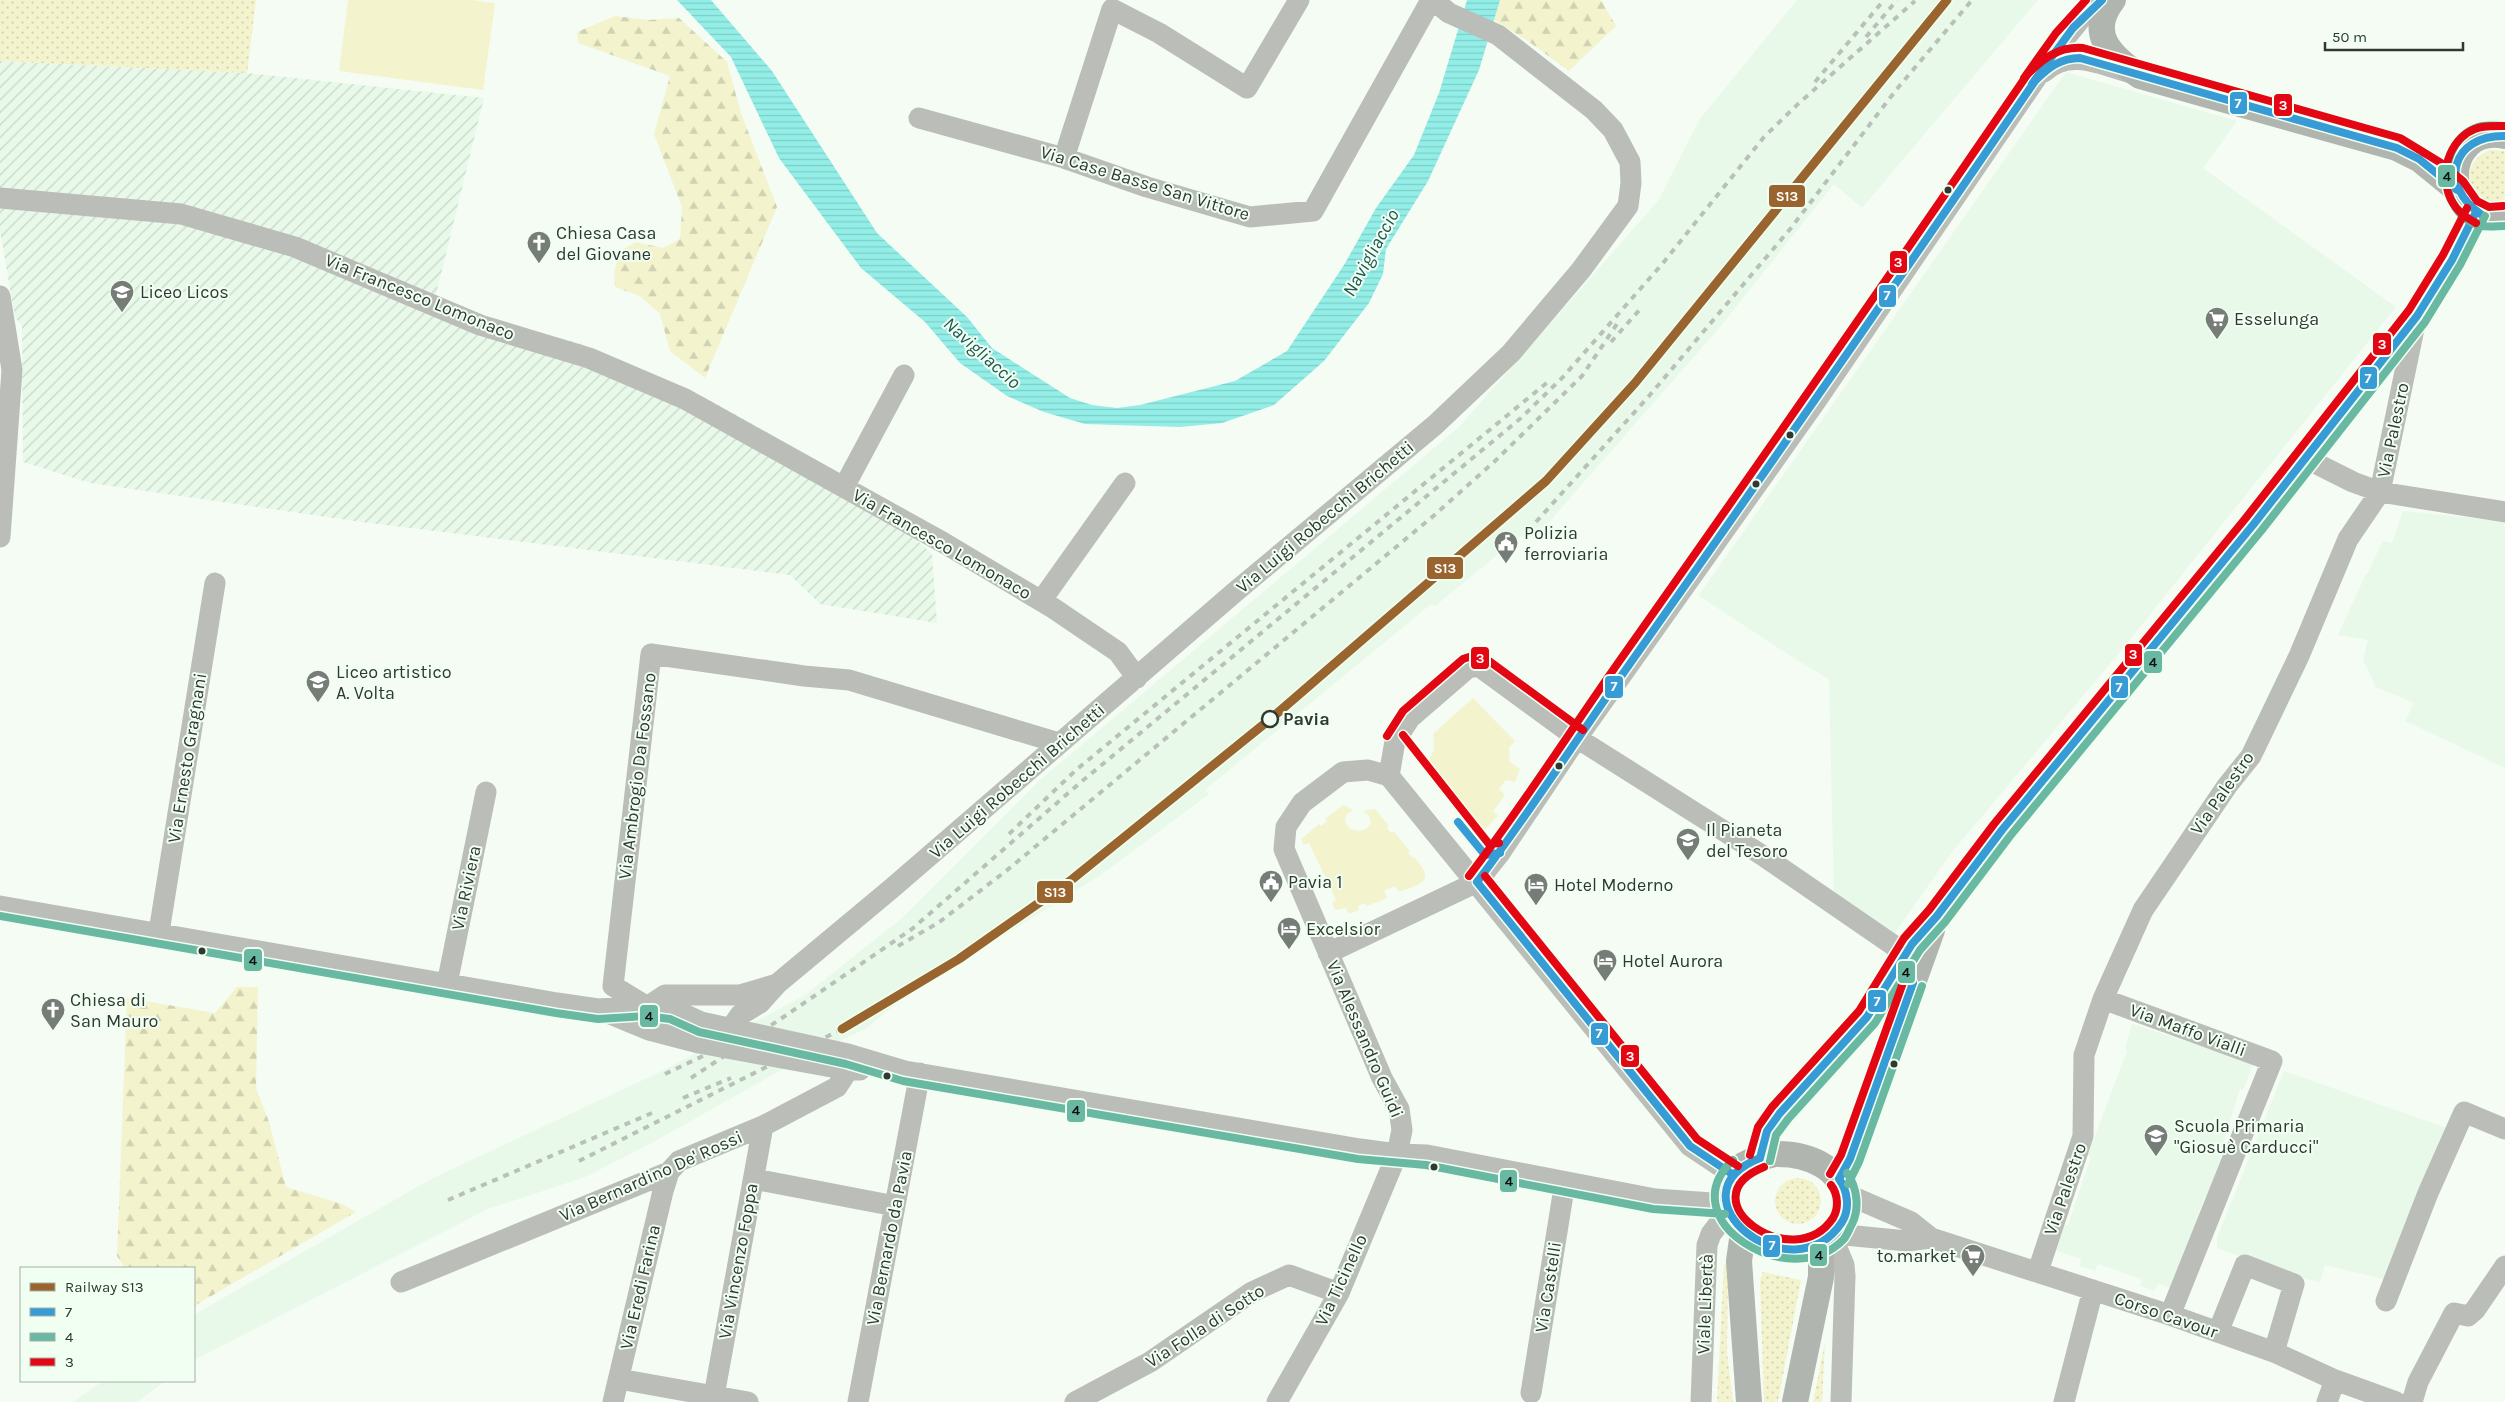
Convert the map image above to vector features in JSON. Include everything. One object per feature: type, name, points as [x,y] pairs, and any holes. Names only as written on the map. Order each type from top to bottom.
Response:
[{"type":"main road","points":[[2113,0],[2102,22],[2104,40],[2120,63],[2140,76],[2397,148],[2419,159],[2457,190],[2464,203],[2476,212],[2494,218],[2505,216]]},
{"type":"main road","points":[[2457,190],[2455,169],[2464,150],[2481,137],[2505,136]]},
{"type":"main road","points":[[1760,1158],[1767,1131],[1867,1017],[1911,961],[1937,916],[2002,830],[2253,525],[2416,316],[2452,260],[2476,212]]},
{"type":"main road","points":[[1796,1402],[1830,1238],[1845,1217],[1842,1187],[1911,961]]},
{"type":"main road","points":[[1830,1238],[1798,1249],[1786,1249],[1763,1243],[1732,1216],[1727,1183],[1732,1174],[1744,1164],[1774,1154],[1803,1156],[1829,1169],[1842,1187]]},
{"type":"main road","name":"Viale Libertà","points":[[1732,1216],[1739,1261],[1749,1402]]},
{"type":"street","points":[[1064,158],[1112,9],[1159,33],[1247,88],[1299,0]]},
{"type":"street","points":[[1328,953],[1477,882],[1509,840],[1578,738],[1816,401],[2054,52],[2084,15],[2102,0]]},
{"type":"street","name":"Via Case Basse San Vittore","points":[[919,118],[1064,158],[1147,187],[1250,217],[1314,211],[1438,4]]},
{"type":"street","name":"Via Luigi Robecchi Brichetti","points":[[739,1013],[891,890],[1059,743],[1435,425],[1511,353],[1580,270],[1628,206],[1631,183],[1630,162],[1613,130],[1594,110],[1498,36],[1438,4]]},
{"type":"street","points":[[2035,81],[2056,62],[2071,58],[2140,76]]},
{"type":"street","name":"Via Francesco Lomonaco","points":[[0,198],[181,214],[295,247],[480,325],[588,358],[685,399],[944,542],[1041,601],[1118,652],[1137,678]]},
{"type":"street","points":[[0,296],[12,370],[0,537]]},
{"type":"street","name":"Via Palestro","points":[[2038,1271],[2083,1136],[2084,1055],[2103,999],[2143,910],[2227,786],[2250,756],[2298,656],[2348,539],[2380,492],[2416,316]]},
{"type":"street","name":"Via Francesco Lomonaco","points":[[844,487],[904,375]]},
{"type":"street","points":[[2305,458],[2353,482],[2380,492],[2505,512]]},
{"type":"street","name":"Via Francesco Lomonaco","points":[[1041,601],[1125,483]]},
{"type":"street","name":"Via Ernesto Gragnani","points":[[159,932],[215,583]]},
{"type":"street","name":"Via Ambrogio Da Fossano","points":[[646,1006],[613,986],[651,654],[804,676],[849,680],[1059,743]]},
{"type":"street","points":[[1732,1174],[1690,1146],[1390,776],[1395,741],[1410,718],[1469,667],[1480,667],[1578,738],[1765,857],[1893,946],[1911,961]]},
{"type":"street","name":"Via Alessandro Guidi","points":[[1390,776],[1368,770],[1343,772],[1302,803],[1286,827],[1284,849],[1382,1078],[1399,1109],[1402,1130],[1397,1154]]},
{"type":"street","name":"Via Riviera","points":[[447,984],[486,792]]},
{"type":"street","points":[[0,906],[159,932],[598,1010],[654,1031],[700,1033],[848,1062],[1397,1154],[1427,1155],[1655,1199],[1732,1216]]},
{"type":"street","points":[[646,1006],[665,995],[739,1013],[848,1062]]},
{"type":"street","name":"Via Maffo Vialli","points":[[2103,999],[2272,1061],[2170,1315]]},
{"type":"street","points":[[598,1010],[646,1006],[673,1009],[700,1033]]},
{"type":"street","points":[[646,1006],[645,1019],[654,1031]]},
{"type":"street","points":[[700,1033],[739,1013]]},
{"type":"street","name":"Via Bernardino De' Rossi","points":[[401,1282],[669,1172],[678,1160],[763,1126],[837,1087],[848,1062]]},
{"type":"street","name":"Via Bernardo da Pavia","points":[[858,1402],[895,1206],[913,1072]]},
{"type":"street","points":[[2386,1301],[2428,1193],[2464,1112],[2505,1129]]},
{"type":"street","name":"Via Vincenzo Foppa","points":[[714,1396],[763,1126]]},
{"type":"street","name":"Via Ticinello","points":[[1277,1402],[1339,1293],[1397,1154]]},
{"type":"street","name":"Via Eredi Farina","points":[[613,1402],[669,1172]]},
{"type":"street","points":[[754,1179],[895,1206]]},
{"type":"street","name":"Via Castelli","points":[[1531,1393],[1565,1182]]},
{"type":"street","name":"Corso Cavour","points":[[1842,1187],[1911,1222],[1931,1238],[2170,1315],[2274,1352],[2335,1380],[2396,1402]]},
{"type":"street","name":"Viale Libertà","points":[[1701,1402],[1707,1245],[1711,1234],[1732,1216]]},
{"type":"street","points":[[1830,1238],[1844,1265],[1845,1276],[1841,1402]]},
{"type":"street","name":"Corso Cavour","points":[[1830,1238],[1907,1241],[1931,1238]]},
{"type":"street","points":[[2218,1332],[2245,1265],[2294,1284],[2274,1352]]},
{"type":"street","points":[[2412,1402],[2418,1382],[2454,1313],[2468,1316],[2475,1310],[2505,1266]]},
{"type":"street","name":"Via Folla di Sotto","points":[[1076,1402],[1150,1362],[1252,1292],[1289,1275],[1339,1293]]},
{"type":"street","points":[[2064,1402],[2093,1290]]},
{"type":"street","points":[[619,1379],[748,1402]]},
{"type":"street","points":[[2327,1402],[2335,1380]]},
{"type":"shaded area","points":[[1797,0],[2038,0],[1862,208],[1834,184],[1720,327],[1542,530],[1518,538],[1435,606],[1431,604],[1206,789],[1209,794],[1102,874],[899,1001],[867,1028],[790,1065],[648,1145],[585,1177],[488,1209],[195,1359],[195,1315],[202,1310],[433,1178],[658,1073],[804,996],[902,918],[1040,780],[1459,427],[1658,201],[1700,119]]},
{"type":"shaded area","points":[[0,61],[247,73],[484,98],[434,303],[493,321],[579,343],[706,398],[845,476],[932,554],[937,623],[820,604],[790,575],[362,522],[90,483],[23,462],[22,326],[15,317],[0,231]]},
{"type":"shaded area","points":[[2066,72],[2237,121],[2203,168],[2396,307],[2124,647],[1952,852],[1892,937],[1834,897],[1829,679],[1696,594],[1699,595]]},
{"type":"shaded area","points":[[2403,511],[2505,521],[2505,768],[2405,721],[2414,703],[2376,687],[2363,660],[2368,640],[2338,635],[2383,541],[2392,543]]},
{"type":"shaded area","name":"Scuola Primaria \"Giosuè Carducci\"","points":[[2132,1024],[2253,1063],[2244,1089],[2240,1089],[2219,1156],[2222,1157],[2209,1196],[2205,1196],[2182,1265],[2177,1290],[2158,1284],[2154,1291],[2140,1286],[2142,1279],[2098,1264],[2095,1271],[2080,1266],[2081,1259],[2055,1250],[2065,1225],[2068,1225],[2091,1157],[2088,1155],[2127,1051],[2125,1048]]},
{"type":"shaded area","points":[[2284,1071],[2450,1129],[2388,1280],[2325,1265],[2320,1282],[2300,1278],[2217,1248],[2217,1238]]},
{"type":"shaded area","points":[[102,1382],[164,1382],[137,1402],[73,1402]]},
{"type":"green space","points":[[0,0],[256,0],[247,73],[0,61]]},
{"type":"green space","points":[[348,0],[471,0],[495,3],[483,90],[339,71]]},
{"type":"green space","points":[[1500,0],[1601,0],[1616,26],[1569,71],[1528,41],[1494,20]]},
{"type":"green space","points":[[615,16],[648,20],[679,18],[727,62],[741,113],[777,207],[705,378],[670,351],[660,314],[640,296],[615,287],[614,272],[620,251],[636,242],[663,248],[680,239],[682,207],[654,134],[670,76],[578,43],[577,32]]},
{"type":"green space","points":[[2490,150],[2505,151],[2505,202],[2493,204],[2482,201],[2470,186],[2469,176],[2472,166],[2479,157]]},
{"type":"green space","points":[[1473,698],[1515,741],[1509,748],[1510,762],[1520,769],[1515,782],[1506,780],[1499,789],[1505,795],[1493,811],[1498,816],[1484,830],[1427,765],[1434,749],[1433,734]]},
{"type":"green space","points":[[1343,805],[1353,810],[1346,815],[1345,821],[1349,828],[1356,830],[1364,830],[1371,823],[1369,816],[1363,811],[1375,809],[1389,826],[1387,828],[1391,833],[1394,832],[1410,851],[1408,852],[1412,858],[1414,857],[1421,865],[1425,876],[1424,880],[1415,886],[1399,892],[1395,886],[1384,891],[1387,898],[1367,906],[1365,903],[1358,906],[1359,910],[1349,914],[1346,908],[1335,910],[1332,903],[1336,900],[1309,843],[1304,845],[1301,839],[1319,824],[1321,826],[1327,821],[1325,819]]},
{"type":"green space","points":[[237,987],[258,987],[256,1088],[269,1122],[286,1187],[342,1204],[356,1212],[195,1305],[195,1267],[124,1267],[117,1256],[127,998],[215,1013]]},
{"type":"green space","points":[[1793,1178],[1803,1178],[1817,1188],[1821,1201],[1817,1214],[1811,1220],[1803,1224],[1793,1224],[1779,1214],[1775,1206],[1775,1196],[1785,1182]]},
{"type":"green space","points":[[1724,1264],[1728,1265],[1727,1352],[1733,1402],[1717,1402]]},
{"type":"green space","points":[[1763,1272],[1801,1280],[1778,1402],[1764,1402],[1760,1280]]},
{"type":"green space","points":[[1825,1342],[1822,1402],[1813,1402]]},
{"type":"water","name":"Navigliaccio","points":[[677,0],[711,0],[772,71],[877,233],[967,317],[992,348],[1070,398],[1092,405],[1117,408],[1140,405],[1235,381],[1287,351],[1344,265],[1376,208],[1414,155],[1439,93],[1467,0],[1500,0],[1479,70],[1428,181],[1386,249],[1383,274],[1369,303],[1324,361],[1274,405],[1222,423],[1180,427],[1085,424],[1044,412],[1007,396],[960,363],[925,322],[861,268],[779,158],[731,57]]},
{"type":"railway","points":[[1815,82],[1884,0]]},
{"type":"railway","points":[[1866,37],[1897,0]]},
{"type":"railway","points":[[1536,522],[1649,396],[1791,228],[1896,90],[1972,0]]},
{"type":"railway","points":[[691,1078],[912,929],[1081,782],[1521,418],[1563,377],[1663,263],[1764,137],[1799,103],[1915,1]]},
{"type":"railway","points":[[1611,342],[1642,307]]},
{"type":"railway","points":[[898,946],[938,923],[1006,871],[1431,518],[1494,462],[1582,376],[1619,321]]},
{"type":"railway","points":[[1009,834],[1076,770],[1549,381]]},
{"type":"railway","points":[[579,1161],[842,1029]]},
{"type":"railway","points":[[665,1074],[743,1037]]},
{"type":"railway","points":[[683,1098],[731,1078]]},
{"type":"railway","points":[[448,1200],[652,1113]]},
{"type":"rail line","name":"S13","points":[[842,1029],[959,959],[1070,881],[1274,716],[1546,481],[1635,383],[1947,0]]},
{"type":"transit line","name":"3","points":[[2024,78],[2056,33],[2086,0]]},
{"type":"transit line","name":"7","points":[[2032,84],[2073,28],[2102,0]]},
{"type":"transit line","name":"3","points":[[1469,876],[1824,370],[2027,75],[2045,59],[2059,51],[2083,48],[2400,138],[2441,163],[2463,181],[2477,201],[2489,207],[2503,206]]},
{"type":"transit line","name":"7","points":[[1477,882],[1516,829],[1833,374],[2035,81],[2050,68],[2060,62],[2080,58],[2397,148],[2419,159],[2457,190]]},
{"type":"transit line","name":"4","points":[[2505,126],[2482,126],[2467,133],[2456,145],[2449,160],[2447,176],[2449,193],[2456,208],[2467,219],[2482,226],[2505,226]]},
{"type":"transit line","name":"3","points":[[2476,223],[2460,212],[2448,193],[2446,182],[2448,160],[2452,150],[2459,141],[2472,130],[2481,127],[2505,126]]},
{"type":"transit line","name":"7","points":[[2482,215],[2468,203],[2459,190],[2456,177],[2457,164],[2462,153],[2472,144],[2487,138],[2505,136]]},
{"type":"transit line","name":"3","points":[[1750,1155],[1758,1127],[1772,1107],[1859,1011],[1904,938],[1929,910],[1994,824],[2245,519],[2409,310],[2443,255],[2467,208]]},
{"type":"transit line","name":"7","points":[[1760,1158],[1767,1131],[1780,1113],[1867,1017],[1912,944],[1937,916],[2002,830],[2253,525],[2417,316],[2452,260],[2476,212]]},
{"type":"transit line","name":"4","points":[[1770,1161],[1776,1135],[1788,1119],[1875,1023],[1920,950],[1945,922],[2010,836],[2261,531],[2425,322],[2460,265],[2485,216]]},
{"type":"transit line","name":"3","points":[[1387,736],[1403,711],[1463,659],[1469,657],[1485,658],[1583,730]]},
{"type":"transit line","name":"3","points":[[1403,735],[1489,844],[1499,843]]},
{"type":"transit line","name":"7","points":[[1458,822],[1485,855],[1500,853]]},
{"type":"transit line","name":"3","points":[[1485,876],[1697,1139],[1738,1166]]},
{"type":"transit line","name":"7","points":[[1477,882],[1690,1146],[1732,1174]]},
{"type":"transit line","name":"4","points":[[0,916],[556,1013],[598,1019],[646,1016],[670,1019],[699,1032],[846,1064],[903,1081],[1358,1159],[1426,1165],[1653,1209],[1725,1214]]},
{"type":"transit line","name":"3","points":[[1830,1174],[1841,1155],[1904,980]]},
{"type":"transit line","name":"7","points":[[1839,1179],[1850,1159],[1913,983]]},
{"type":"transit line","name":"4","points":[[1848,1184],[1859,1162],[1922,986]]},
{"type":"transit line","name":"7","points":[[1760,1158],[1734,1175],[1726,1195],[1731,1215],[1747,1233],[1769,1245],[1795,1249],[1820,1243],[1845,1217],[1847,1200],[1839,1179]]},
{"type":"transit line","name":"4","points":[[1733,1160],[1717,1183],[1716,1205],[1726,1226],[1744,1243],[1768,1254],[1794,1259],[1820,1255],[1846,1237],[1857,1205],[1855,1191],[1847,1173]]},
{"type":"transit line","name":"3","points":[[1764,1167],[1742,1181],[1736,1197],[1740,1213],[1754,1227],[1773,1236],[1795,1239],[1816,1234],[1835,1214],[1837,1206],[1836,1197],[1831,1185]]},
{"type":"place","name":"Chiesa Casa del Giovane","points":[[539,264]]},
{"type":"place","name":"Liceo Licos","points":[[122,313]]},
{"type":"place","name":"Esselunga","points":[[2217,340]]},
{"type":"place","name":"Polizia ferroviaria","points":[[1506,564]]},
{"type":"place","name":"Liceo artistico A. Volta","points":[[318,703]]},
{"type":"place","name":"Pavia","points":[[1270,719]]},
{"type":"place","name":"Il Pianeta del Tesoro","points":[[1688,861]]},
{"type":"place","name":"Pavia 1","points":[[1271,903]]},
{"type":"place","name":"Hotel Moderno","points":[[1536,906]]},
{"type":"place","name":"Excelsior","points":[[1289,950]]},
{"type":"place","name":"Hotel Aurora","points":[[1605,982]]},
{"type":"place","name":"Chiesa di San Mauro","points":[[53,1031]]},
{"type":"place","name":"Scuola Primaria \"Giosuè Carducci\"","points":[[2156,1157]]},
{"type":"place","name":"to.market","points":[[1973,1277]]}]
